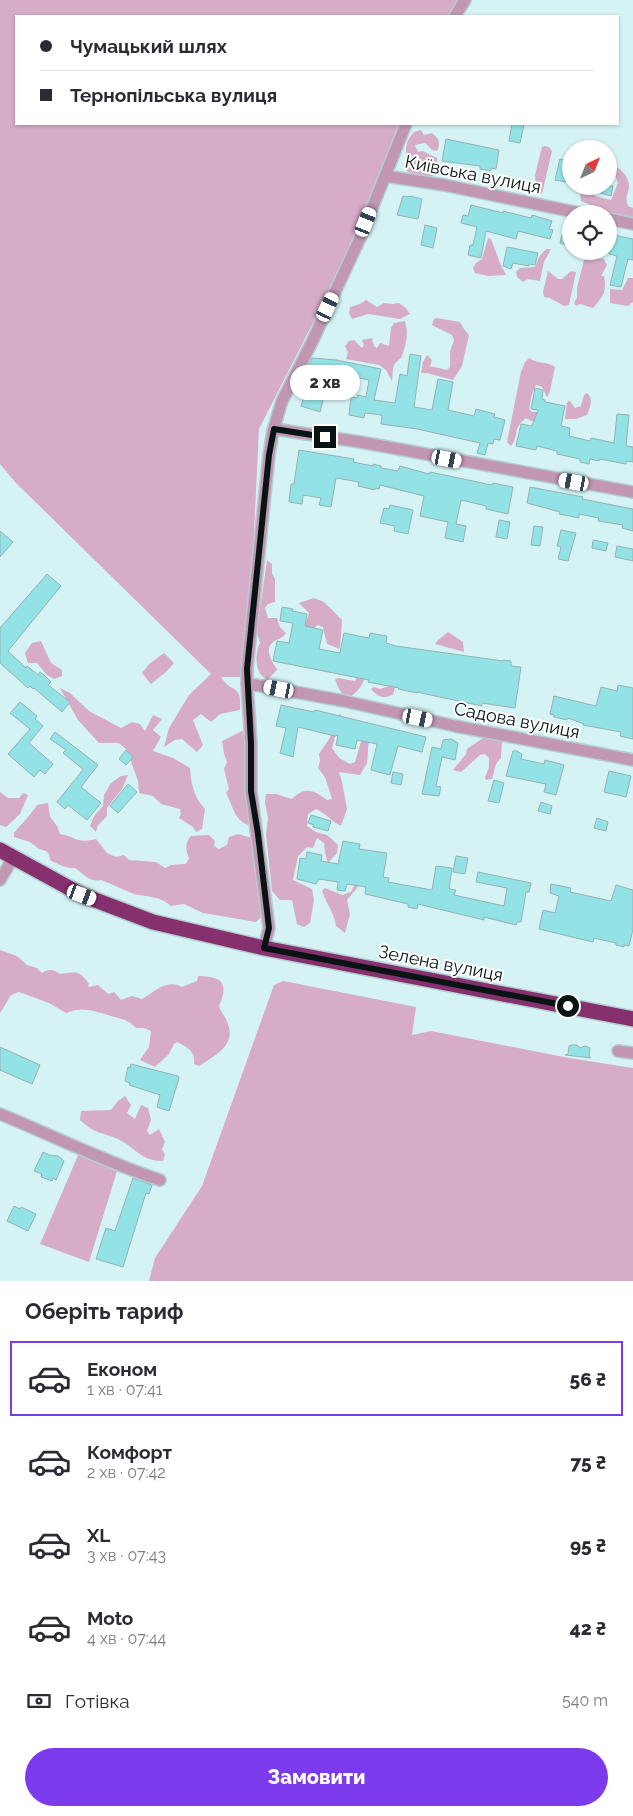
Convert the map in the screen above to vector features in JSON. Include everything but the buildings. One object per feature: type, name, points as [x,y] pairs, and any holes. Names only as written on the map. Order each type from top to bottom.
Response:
[{"type":"highway","name":"Зелена вулиця","points":[[0,850],[82,895],[153,922],[264,948],[633,1019]]},
{"type":"street","points":[[456,15],[465,0]]},
{"type":"street","points":[[264,948],[269,928],[251,791],[251,743],[247,669],[269,455],[282,401],[312,342],[360,238],[406,125]]},
{"type":"street","name":"Київська вулиця","points":[[385,176],[444,185],[562,209]]},
{"type":"street","points":[[617,221],[633,224]]},
{"type":"street","points":[[274,429],[360,442],[633,492]]},
{"type":"street","name":"Садова вулиця","points":[[247,684],[344,701],[455,726],[633,760]]},
{"type":"street","points":[[0,880],[13,858]]},
{"type":"street","points":[[618,1051],[633,1053]]},
{"type":"street","points":[[0,1114],[119,1166],[160,1180]]},
{"type":"shaded area","points":[[0,0],[461,0],[453,15],[15,15],[15,125],[401,125],[356,238],[259,429],[247,677],[221,677],[238,692],[240,710],[220,714],[211,722],[201,714],[193,720],[203,745],[197,752],[182,739],[175,740],[164,747],[169,728],[189,695],[211,674],[16,483],[0,464]]},
{"type":"shaded area","points":[[421,130],[424,135],[432,133],[439,141],[437,151],[432,150],[425,143],[415,145],[418,152],[423,151],[437,158],[437,168],[432,177],[408,172],[404,168],[409,163],[406,155],[407,143],[414,132]]},
{"type":"shaded area","points":[[542,147],[549,147],[552,151],[542,194],[536,191],[535,175]]},
{"type":"shaded area","points":[[618,168],[627,178],[629,186],[626,200],[628,206],[633,208],[633,219],[617,215],[617,205],[591,205],[581,201],[580,195],[594,195],[611,200],[613,195],[618,195]]},
{"type":"shaded area","points":[[488,238],[491,239],[506,275],[488,276],[475,273],[473,268],[482,259]]},
{"type":"shaded area","points":[[546,249],[551,249],[544,262],[540,281],[528,279],[523,282],[517,277],[516,272],[520,268],[535,267],[539,257]]},
{"type":"shaded area","points":[[584,260],[604,260],[607,265],[601,276],[604,276],[605,286],[603,294],[593,308],[580,304],[576,306],[574,303],[577,298],[577,288]]},
{"type":"shaded area","points":[[548,271],[558,279],[562,279],[571,271],[576,272],[569,305],[564,306],[550,298],[544,297],[543,292]]},
{"type":"shaded area","points":[[628,278],[633,278],[633,302],[628,306],[610,303],[610,289],[622,290]]},
{"type":"shaded area","points":[[366,300],[377,307],[384,303],[399,303],[410,314],[400,319],[368,314],[352,319],[349,313],[350,307]]},
{"type":"shaded area","points":[[436,318],[460,322],[469,335],[462,366],[453,380],[421,373],[423,362],[427,355],[432,360],[430,366],[447,370],[450,367],[450,352],[454,340],[452,335],[432,325]]},
{"type":"shaded area","points":[[405,321],[407,330],[406,343],[402,356],[394,365],[392,381],[386,370],[379,365],[346,359],[348,352],[345,346],[349,341],[354,340],[362,348],[364,345],[362,340],[372,338],[374,346],[377,348],[380,343],[389,346],[391,328],[394,323]]},
{"type":"shaded area","points":[[529,358],[555,367],[547,397],[542,387],[536,385],[532,394],[529,409],[544,417],[536,423],[526,418],[521,422],[511,446],[507,442],[521,372]]},
{"type":"shaded area","points":[[587,393],[591,400],[587,415],[576,419],[565,419],[569,400],[575,408],[581,406],[584,395]]},
{"type":"shaded area","points":[[267,560],[272,564],[272,573],[275,579],[275,602],[268,604],[265,608],[268,618],[277,618],[280,627],[286,633],[270,645],[270,656],[277,669],[267,680],[260,674],[257,665],[257,653],[260,643],[255,625],[256,613],[261,603]]},
{"type":"shaded area","points":[[314,598],[324,602],[342,620],[340,649],[327,644],[323,627],[318,625],[312,629],[304,628],[309,613],[299,603]]},
{"type":"shaded area","points":[[448,632],[463,642],[464,652],[435,644]]},
{"type":"shaded area","points":[[41,641],[51,663],[62,670],[62,676],[54,679],[47,675],[37,663],[28,663],[25,653],[32,643]]},
{"type":"shaded area","points":[[164,653],[174,663],[151,684],[142,673],[149,664]]},
{"type":"shaded area","points":[[365,674],[360,687],[350,697],[344,695],[337,686],[335,679],[355,681],[358,675]]},
{"type":"shaded area","points":[[390,686],[395,687],[393,695],[386,697],[378,695],[371,689],[374,687],[380,689]]},
{"type":"shaded area","points":[[60,688],[70,693],[89,711],[121,728],[132,722],[140,724],[145,731],[153,715],[162,719],[153,730],[161,737],[153,751],[173,758],[190,768],[194,790],[198,800],[205,809],[202,829],[196,832],[193,827],[179,818],[181,814],[180,809],[161,804],[153,796],[139,793],[138,781],[127,750],[119,743],[99,743],[78,720]]},
{"type":"shaded area","points":[[341,714],[332,748],[339,758],[350,764],[355,762],[367,721],[370,726],[367,763],[360,775],[339,772],[347,809],[341,826],[316,809],[308,814],[307,826],[316,832],[327,835],[338,845],[337,853],[328,863],[324,843],[317,838],[313,848],[307,847],[298,856],[293,880],[312,889],[314,900],[310,923],[304,927],[297,924],[292,900],[280,900],[272,891],[266,834],[268,818],[265,803],[266,794],[276,794],[292,799],[301,792],[309,791],[327,800],[332,799],[325,777],[318,768],[319,754],[331,736],[328,730],[334,717]]},
{"type":"shaded area","points":[[242,731],[246,738],[251,826],[241,821],[235,813],[226,793],[229,789],[224,769],[227,762],[222,741]]},
{"type":"shaded area","points":[[486,736],[502,740],[501,758],[496,764],[492,779],[486,780],[485,778],[489,767],[489,758],[485,754],[480,755],[461,772],[453,770],[466,754],[467,749]]},
{"type":"shaded area","points":[[128,775],[122,789],[107,808],[107,816],[98,825],[96,832],[90,826],[94,816],[103,806],[104,795],[111,783],[121,776]]},
{"type":"shaded area","points":[[0,792],[8,798],[19,798],[23,793],[28,795],[20,814],[6,827],[0,825]]},
{"type":"shaded area","points":[[48,803],[50,817],[60,834],[80,840],[96,839],[107,853],[116,857],[124,855],[129,860],[156,862],[165,868],[171,865],[186,864],[189,858],[186,849],[191,836],[209,835],[215,841],[214,846],[219,849],[227,845],[229,837],[238,834],[255,839],[266,913],[256,922],[203,913],[184,904],[171,906],[158,899],[134,894],[101,880],[90,879],[75,868],[59,865],[50,860],[49,854],[46,851],[39,849],[30,842],[14,837],[14,833],[37,805]]},
{"type":"shaded area","points":[[363,875],[357,888],[347,900],[350,914],[345,933],[336,926],[322,891],[325,888],[342,895],[351,892],[357,880]]},
{"type":"shaded area","points":[[0,950],[17,956],[27,965],[37,968],[42,973],[51,970],[60,974],[80,974],[89,984],[88,987],[98,985],[108,994],[114,992],[121,1000],[132,996],[142,999],[166,985],[171,984],[182,987],[197,981],[198,976],[213,977],[218,979],[223,986],[219,1006],[228,1024],[229,1038],[222,1050],[199,1066],[194,1064],[192,1052],[177,1042],[169,1054],[155,1067],[140,1060],[149,1047],[151,1031],[144,1028],[136,1028],[124,1020],[87,1010],[66,1013],[49,1003],[19,992],[11,995],[0,1013]]},
{"type":"shaded area","points":[[283,981],[416,1007],[412,1035],[431,1031],[569,1058],[633,1068],[633,1281],[149,1281],[155,1258],[202,1186],[274,985]]},
{"type":"shaded area","points":[[125,1096],[131,1105],[127,1113],[135,1119],[141,1105],[148,1108],[151,1120],[147,1131],[150,1135],[159,1129],[165,1142],[162,1149],[165,1155],[163,1161],[149,1159],[118,1139],[94,1130],[80,1120],[81,1111],[111,1110]]},
{"type":"shaded area","points":[[79,1153],[117,1171],[89,1262],[40,1244]]},
{"type":"route","points":[[325,437],[274,429],[269,455],[247,669],[251,743],[251,791],[269,928],[264,948],[568,1006]]}]
